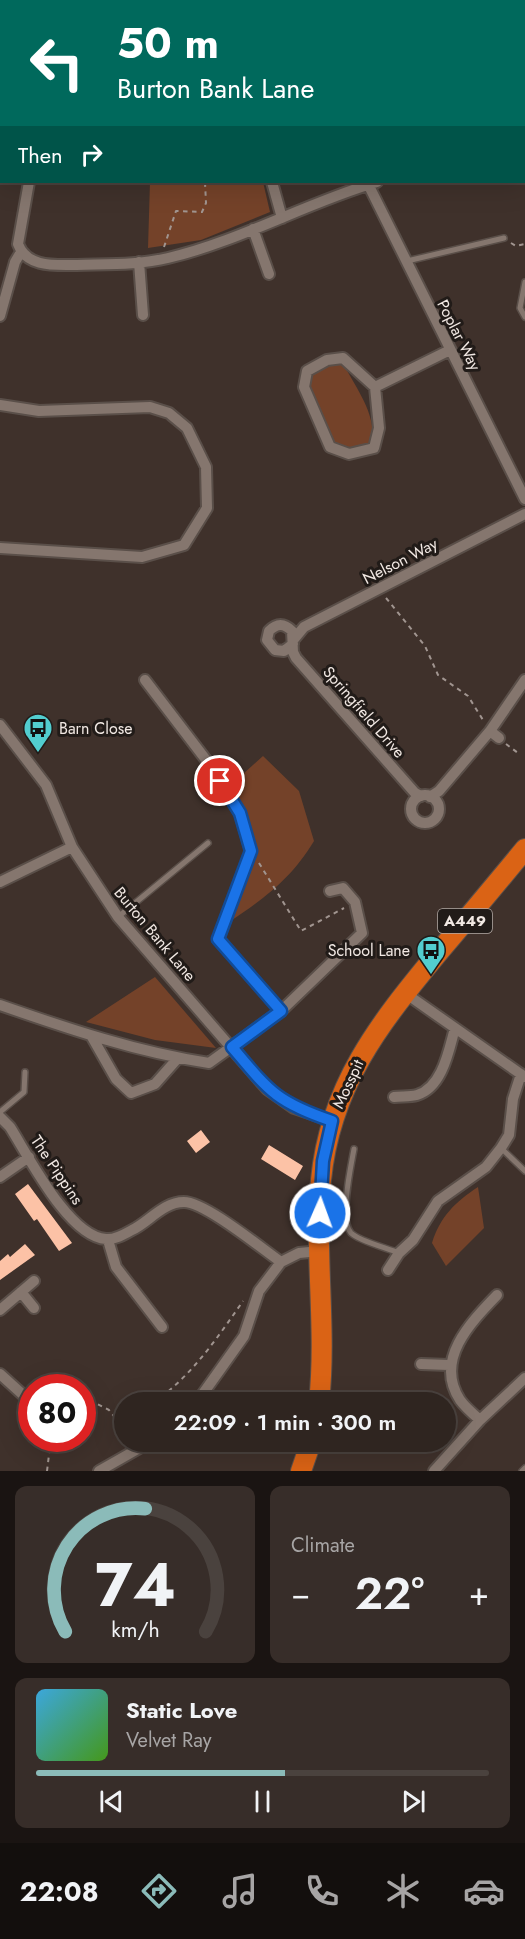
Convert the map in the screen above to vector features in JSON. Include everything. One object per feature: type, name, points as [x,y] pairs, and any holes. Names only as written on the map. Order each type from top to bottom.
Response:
[{"type":"highway","name":"A449","points":[[405,993],[525,849]]},
{"type":"highway","name":"Mosspit","points":[[319,1392],[321,1182],[332,1121],[348,1079],[363,1051],[405,993]]},
{"type":"highway","points":[[301,1471],[308,1452]]},
{"type":"street","points":[[29,183],[18,244],[21,252],[34,262],[67,265],[165,259],[253,229],[373,183]]},
{"type":"street","points":[[272,183],[282,218]]},
{"type":"street","name":"Poplar Way","points":[[373,183],[406,262],[525,499]]},
{"type":"street","points":[[253,229],[270,274]]},
{"type":"street","points":[[0,316],[15,262],[21,252]]},
{"type":"street","points":[[139,262],[142,315]]},
{"type":"street","points":[[375,387],[450,350]]},
{"type":"street","points":[[344,358],[375,387],[379,428],[374,448],[349,454],[330,447],[304,387],[307,372],[327,360],[344,358]]},
{"type":"street","points":[[0,405],[39,411],[150,407],[170,413],[187,428],[206,467],[207,508],[184,545],[142,557],[0,548]]},
{"type":"street","name":"Nelson Way","points":[[293,641],[304,627],[525,514]]},
{"type":"street","name":"Springfield Drive","points":[[293,641],[296,658],[415,793],[426,796],[439,791],[490,731],[525,680]]},
{"type":"street","points":[[145,680],[216,775],[240,813],[251,851],[218,939],[281,1011]]},
{"type":"street","name":"Burton Bank Lane","points":[[0,726],[46,785],[72,847],[118,917],[267,1089],[294,1108],[332,1121]]},
{"type":"street","points":[[490,731],[499,738]]},
{"type":"street","points":[[0,882],[72,847]]},
{"type":"street","points":[[0,1005],[92,1037],[178,1058],[209,1063],[281,1011],[362,933],[355,902],[343,888],[330,891]]},
{"type":"street","points":[[388,1270],[399,1253],[413,1240],[438,1201],[486,1167],[501,1148],[509,1135],[513,1099],[523,1075],[405,993]]},
{"type":"street","points":[[394,1097],[418,1095],[433,1084],[444,1067],[455,1028]]},
{"type":"street","points":[[92,1037],[116,1079],[130,1093],[155,1084],[178,1058]]},
{"type":"street","name":"The Pippins","points":[[0,1117],[66,1212],[92,1236],[108,1240]]},
{"type":"street","points":[[0,1177],[29,1157]]},
{"type":"street","points":[[162,1328],[116,1267],[108,1240],[138,1227],[167,1206],[184,1202],[198,1206],[281,1262]]},
{"type":"street","points":[[204,1392],[244,1336],[259,1291],[281,1262],[299,1252],[320,1251]]},
{"type":"street","points":[[0,1310],[34,1281]]},
{"type":"street","points":[[21,1292],[34,1308]]},
{"type":"street","points":[[480,1420],[460,1401],[451,1382],[449,1365],[461,1339],[497,1295]]},
{"type":"street","points":[[421,1364],[449,1365]]},
{"type":"street","points":[[0,1374],[18,1390]]},
{"type":"street","points":[[434,1471],[480,1420],[525,1378]]},
{"type":"street","points":[[99,1471],[132,1452]]},
{"type":"lane","points":[[406,262],[504,238]]},
{"type":"lane","points":[[525,282],[520,308],[525,317]]},
{"type":"lane","points":[[118,917],[208,843]]},
{"type":"lane","points":[[0,1112],[24,1092],[25,1072]]},
{"type":"lane","points":[[501,1148],[525,1171]]},
{"type":"lane","points":[[354,1149],[348,1186],[347,1226],[352,1233],[362,1239],[399,1253]]},
{"type":"lane","points":[[522,1471],[525,1468]]},
{"type":"path","points":[[165,259],[164,244],[176,211],[202,212],[206,203],[205,183]]},
{"type":"path","points":[[504,238],[516,246],[525,244]]},
{"type":"path","points":[[379,588],[425,646],[438,675],[468,696],[490,731]]},
{"type":"path","points":[[499,738],[518,753]]},
{"type":"path","points":[[251,851],[301,931],[355,902]]},
{"type":"path","points":[[166,1392],[184,1376],[213,1344],[246,1298],[259,1291]]},
{"type":"path","points":[[96,1403],[109,1410],[114,1416]]},
{"type":"path","points":[[47,1471],[49,1452]]},
{"type":"shaded area","points":[[150,183],[263,183],[270,212],[201,240],[148,248]]},
{"type":"shaded area","points":[[343,363],[364,402],[372,423],[371,444],[352,449],[334,444],[304,387],[319,369]]},
{"type":"shaded area","points":[[263,756],[299,791],[314,841],[296,866],[276,887],[229,922],[251,851],[253,834],[232,784]]},
{"type":"shaded area","points":[[155,977],[216,1048],[155,1040],[86,1022]]},
{"type":"shaded area","points":[[478,1187],[484,1228],[446,1266],[432,1243],[435,1234],[449,1211]]},
{"type":"building","points":[[201,1130],[210,1142],[196,1153],[187,1141]]},
{"type":"building","points":[[269,1145],[303,1166],[295,1180],[261,1159]]},
{"type":"building","points":[[28,1184],[72,1243],[59,1251],[37,1219],[34,1221],[15,1194]]},
{"type":"building","points":[[25,1244],[35,1255],[0,1280],[0,1261],[8,1254],[10,1257]]},
{"type":"place","name":"Barn Close","points":[[38,754]]},
{"type":"place","name":"School Lane","points":[[431,976]]},
{"type":"route","points":[[220,781],[240,813],[251,851],[218,939],[281,1011],[232,1047],[267,1089],[280,1099],[294,1108],[332,1121],[323,1161],[320,1213]]}]
